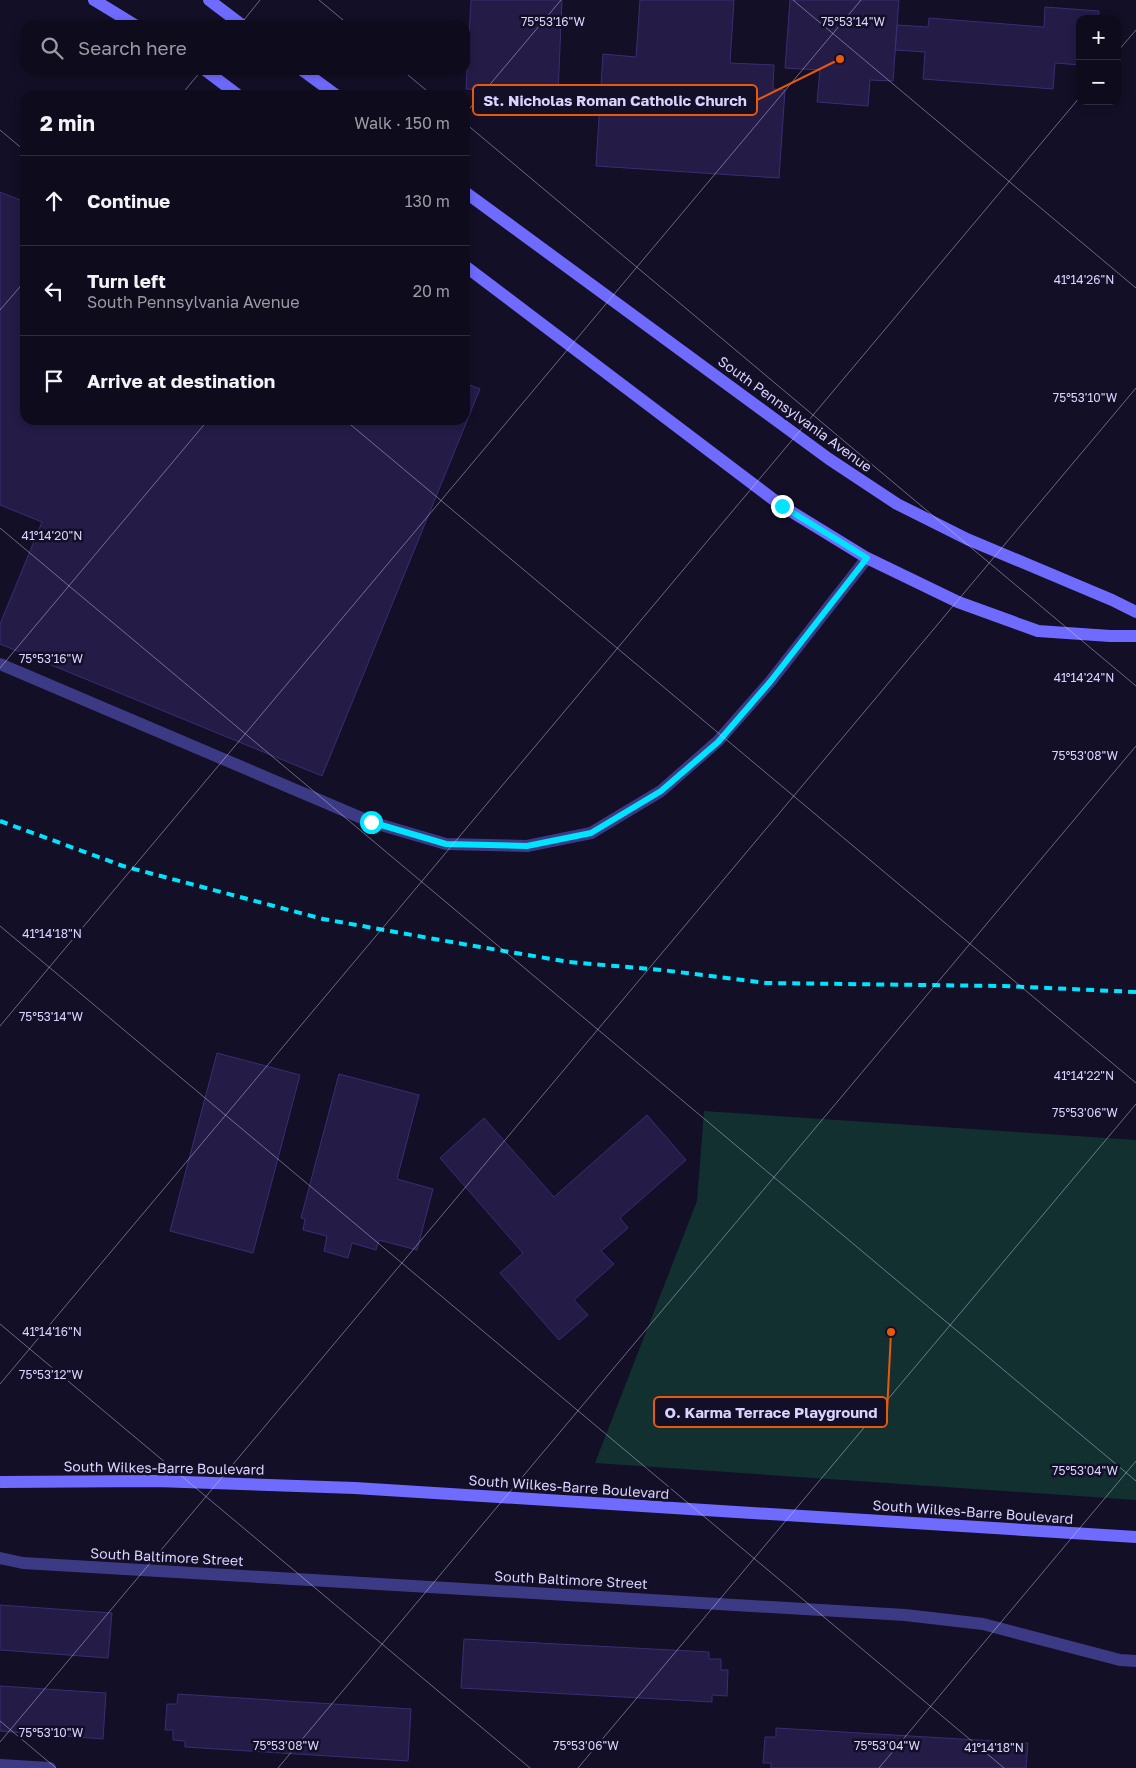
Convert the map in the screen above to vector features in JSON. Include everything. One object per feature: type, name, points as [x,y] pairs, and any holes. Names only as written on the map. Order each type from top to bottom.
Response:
[{"type":"main road","points":[[94,0],[127,20]]},
{"type":"main road","points":[[209,0],[235,20]]},
{"type":"main road","points":[[212,75],[231,90]]},
{"type":"main road","points":[[309,75],[329,90]]},
{"type":"main road","name":"South Pennsylvania Avenue","points":[[470,196],[829,459],[897,504],[967,539],[1136,612]]},
{"type":"main road","points":[[470,270],[782,506],[867,558],[958,602],[1038,630],[1110,636],[1136,636]]},
{"type":"main road","name":"South Wilkes-Barre Boulevard","points":[[0,1482],[156,1481],[355,1488],[1136,1537]]},
{"type":"street","points":[[0,664],[371,822],[446,844],[527,846],[591,833],[661,791],[718,742],[770,682],[867,558]]},
{"type":"street","name":"South Baltimore Street","points":[[0,1558],[33,1564],[905,1615],[983,1624],[1120,1660],[1136,1661]]},
{"type":"street","points":[[0,1765],[50,1768]]},
{"type":"green space","points":[[704,1111],[1136,1140],[1136,1500],[595,1463],[697,1201]]},
{"type":"building","points":[[471,0],[562,0],[558,94],[466,89],[467,75],[470,75]]},
{"type":"building","points":[[640,0],[734,0],[730,63],[774,65],[773,89],[785,90],[779,178],[596,166],[603,54],[636,57]]},
{"type":"building","points":[[790,0],[899,0],[893,81],[870,80],[868,106],[817,102],[820,70],[785,68]]},
{"type":"building","points":[[1045,7],[1099,11],[1098,15],[1076,15],[1076,65],[1055,63],[1053,89],[923,79],[925,52],[895,50],[897,25],[928,27],[929,18],[1044,27]]},
{"type":"building","points":[[0,192],[20,200],[20,425],[465,425],[322,776],[0,644],[0,624],[42,522],[0,505]]},
{"type":"building","points":[[470,385],[480,389],[470,413]]},
{"type":"building","points":[[217,1053],[300,1075],[253,1253],[170,1231]]},
{"type":"building","points":[[339,1074],[419,1095],[397,1179],[433,1189],[417,1250],[379,1240],[376,1250],[352,1243],[348,1258],[324,1251],[327,1236],[303,1230],[305,1219],[301,1218]]},
{"type":"building","points":[[647,1115],[686,1160],[620,1218],[628,1228],[601,1251],[614,1264],[574,1300],[588,1315],[559,1340],[500,1273],[523,1253],[440,1158],[484,1118],[554,1197]]},
{"type":"building","points":[[0,1605],[112,1613],[108,1658],[0,1650]]},
{"type":"building","points":[[464,1639],[709,1652],[709,1659],[721,1659],[721,1670],[728,1670],[727,1696],[712,1695],[712,1702],[461,1688]]},
{"type":"building","points":[[0,1686],[106,1693],[103,1739],[0,1731]]},
{"type":"building","points":[[178,1694],[411,1709],[408,1761],[185,1747],[185,1741],[173,1740],[173,1730],[165,1730],[167,1704],[177,1704]]},
{"type":"building","points":[[776,1728],[1028,1743],[1026,1768],[771,1768],[771,1763],[763,1763],[765,1737],[776,1737]]},
{"type":"railway","points":[[0,821],[123,866],[323,919],[569,962],[662,970],[766,983],[1003,986],[1136,992]]},
{"type":"place","name":"St. Nicholas Roman Catholic Church","points":[[840,59]]},
{"type":"place","name":"O. Karma Terrace Playground","points":[[891,1332]]},
{"type":"route","points":[[371,822],[446,844],[527,846],[591,833],[661,791],[718,742],[770,682],[867,558],[782,506]]}]
